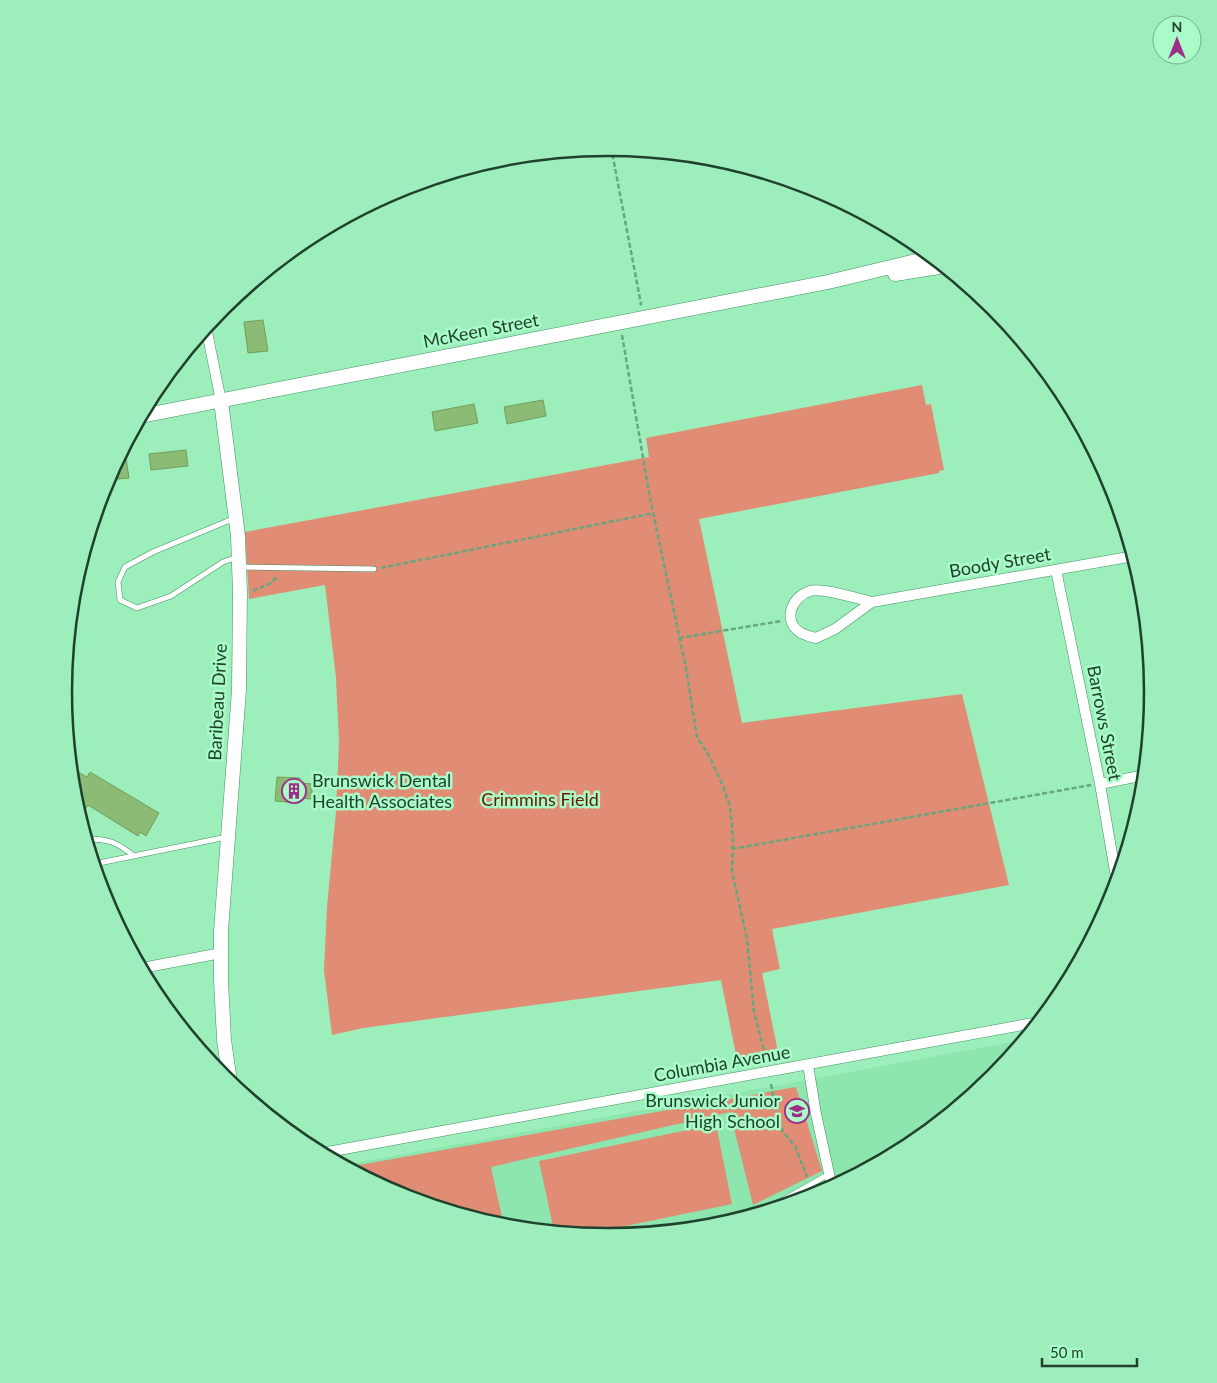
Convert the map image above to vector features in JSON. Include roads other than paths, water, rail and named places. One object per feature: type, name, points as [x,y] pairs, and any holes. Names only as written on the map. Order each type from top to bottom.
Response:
[{"type":"street","name":"McKeen Street","points":[[150,414],[828,282],[925,259]]},
{"type":"street","name":"Baribeau Drive","points":[[208,336],[221,401],[240,562],[241,628],[239,690],[227,837],[221,954],[224,1032],[229,1071]]},
{"type":"street","name":"Boody Street","points":[[872,602],[835,629],[816,638],[800,632],[790,620],[791,608],[796,599],[810,590],[830,592],[872,602],[1127,557]]},
{"type":"street","name":"Barrows Street","points":[[1056,570],[1100,784],[1114,868]]},
{"type":"street","points":[[1100,784],[1137,777]]},
{"type":"street","points":[[149,967],[221,954]]},
{"type":"street","name":"Columbia Avenue","points":[[333,1151],[1029,1024]]},
{"type":"street","points":[[808,1065],[816,1114],[830,1179]]},
{"type":"lane","points":[[236,518],[153,552],[125,567],[118,582],[120,600],[138,608],[170,596],[223,562],[286,567],[374,569]]},
{"type":"lane","points":[[101,863],[227,837]]},
{"type":"lane","points":[[94,839],[109,840],[124,847],[134,856]]},
{"type":"lane","points":[[791,1196],[829,1174]]},
{"type":"place","name":"Brunswick Dental Health Associates","points":[[294,791]]},
{"type":"place","name":"Brunswick Junior High School","points":[[797,1111]]},
{"type":"park label","name":"Crimmins Field","points":[[540,800]]}]
